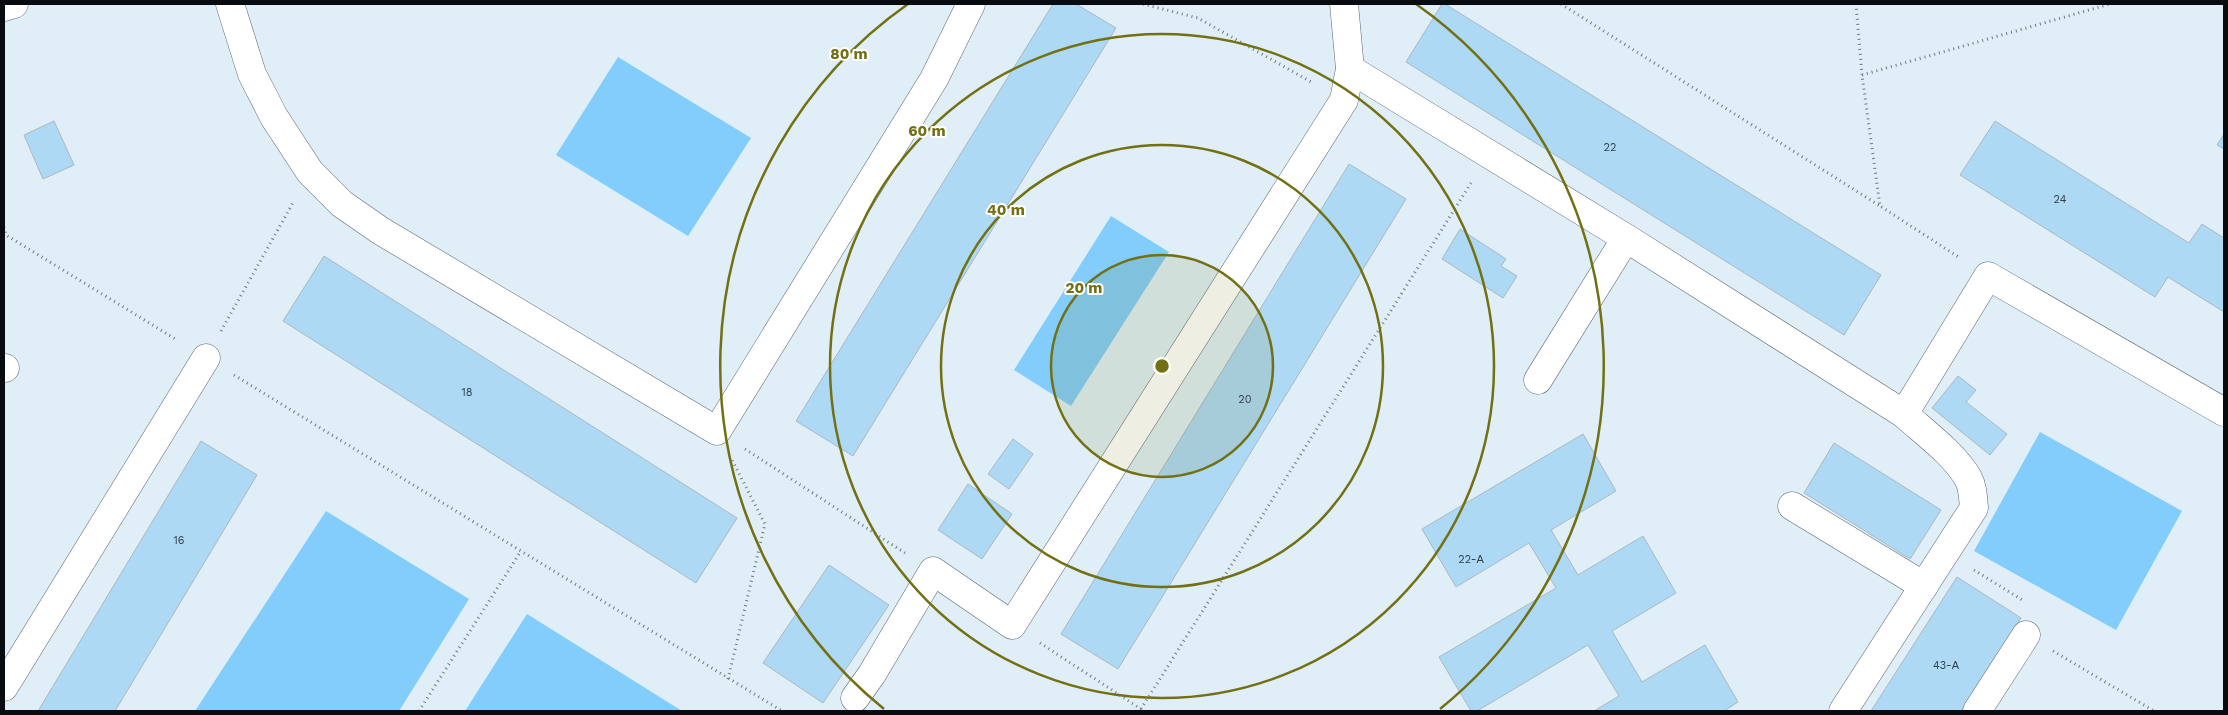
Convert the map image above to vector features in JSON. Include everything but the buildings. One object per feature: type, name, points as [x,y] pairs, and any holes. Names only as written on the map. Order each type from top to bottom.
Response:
[{"type":"street","points":[[4,7],[14,4]]},
{"type":"street","points":[[230,4],[252,74],[274,117],[310,172],[342,204],[381,231],[717,431],[934,79],[971,4]]},
{"type":"street","points":[[855,698],[872,674],[933,571],[1012,625],[1344,100],[1350,69],[1344,4]]},
{"type":"street","points":[[1350,69],[1626,238],[1904,414],[1955,461],[1968,478],[1973,492],[1974,508],[1843,711]]},
{"type":"street","points":[[1538,380],[1626,238]]},
{"type":"street","points":[[1904,414],[1988,276],[2224,412]]},
{"type":"street","points":[[4,688],[206,358]]},
{"type":"street","points":[[1792,506],[1924,586]]},
{"type":"street","points":[[1977,711],[2026,635]]},
{"type":"path","points":[[1142,4],[1198,18],[1344,100]]},
{"type":"path","points":[[1560,4],[1988,276]]},
{"type":"path","points":[[1856,4],[1862,75],[1880,206]]},
{"type":"path","points":[[1862,75],[2110,4]]},
{"type":"path","points":[[1012,625],[1142,710],[1490,154]]},
{"type":"path","points":[[206,358],[310,172]]},
{"type":"path","points":[[4,227],[6,235],[782,711]]},
{"type":"path","points":[[717,431],[933,571]]},
{"type":"path","points":[[717,431],[765,524],[728,678]]},
{"type":"path","points":[[419,711],[520,551]]},
{"type":"shaded area","points":[[618,57],[751,138],[688,236],[556,155]]},
{"type":"shaded area","points":[[1111,216],[1169,252],[1071,406],[1014,370]]},
{"type":"shaded area","points":[[2040,432],[2182,511],[2116,630],[1974,551]]},
{"type":"shaded area","points":[[326,511],[469,599],[399,711],[195,711]]},
{"type":"shaded area","points":[[527,614],[682,711],[465,711]]}]
